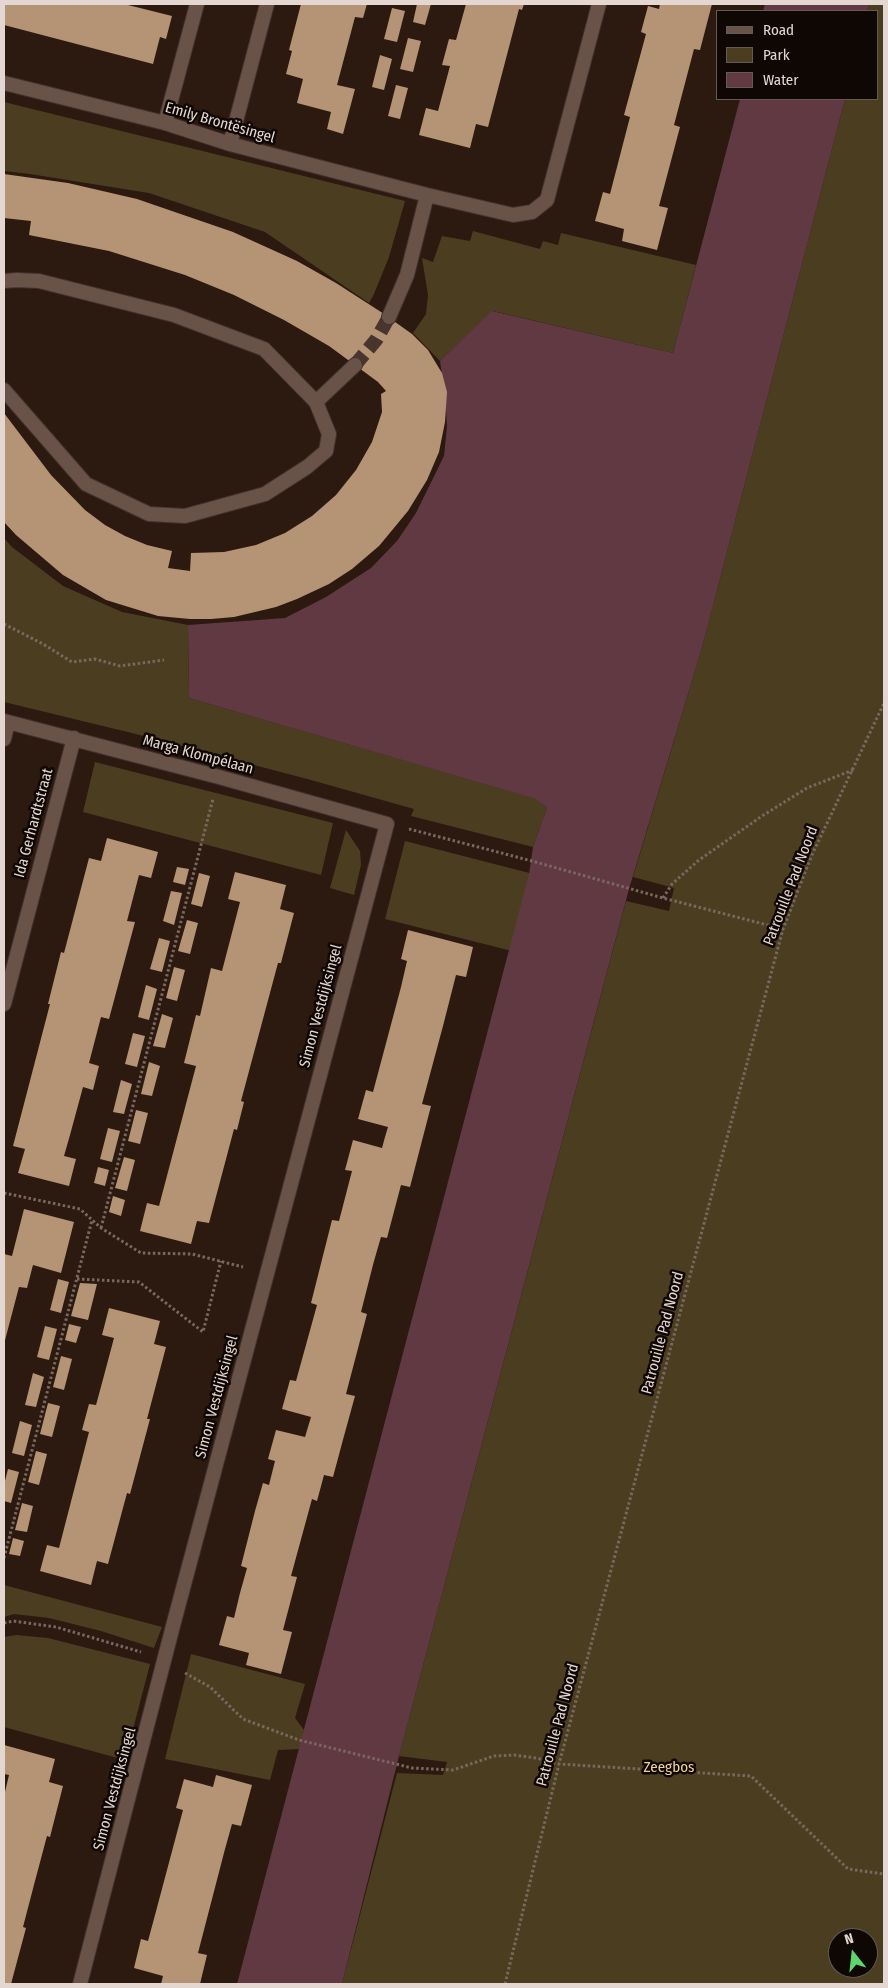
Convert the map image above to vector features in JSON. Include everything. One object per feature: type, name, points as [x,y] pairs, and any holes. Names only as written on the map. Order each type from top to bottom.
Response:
[{"type":"street","points":[[164,123],[198,4]]},
{"type":"street","points":[[230,144],[267,4]]},
{"type":"street","name":"Emily Brontësingel","points":[[4,83],[164,123],[230,144],[427,195],[513,215],[532,212],[547,200],[599,4]]},
{"type":"street","points":[[388,317],[407,275],[427,195]]},
{"type":"street","points":[[4,281],[39,281],[174,315],[264,349],[316,402],[329,434],[326,451],[307,467],[265,494],[185,516],[149,514],[86,484],[4,390]]},
{"type":"street","points":[[316,402],[355,365]]},
{"type":"street","points":[[4,739],[6,722]]},
{"type":"street","name":"Marga Klompélaan","points":[[6,722],[74,738],[385,823]]},
{"type":"street","name":"Ida Gerhardtstraat","points":[[4,1004],[74,738]]},
{"type":"street","name":"Simon Vestdijksingel","points":[[80,1984],[385,823]]},
{"type":"path","points":[[4,624],[43,644],[72,662],[95,659],[120,666],[164,660]]},
{"type":"path","name":"Patrouille Pad Noord","points":[[505,1984],[559,1764],[783,930],[811,857],[884,703]]},
{"type":"path","points":[[664,898],[672,884],[699,860],[762,816],[807,788],[854,769]]},
{"type":"path","points":[[101,1228],[219,777]]},
{"type":"path","points":[[385,823],[532,860],[783,930]]},
{"type":"path","points":[[4,1193],[80,1209],[101,1228],[141,1253],[192,1254],[267,1272]]},
{"type":"path","points":[[4,1558],[92,1220]]},
{"type":"path","points":[[77,1279],[139,1282],[203,1332],[221,1261]]},
{"type":"path","points":[[4,1623],[13,1621],[56,1627],[165,1661],[210,1687],[243,1719],[299,1740],[412,1768],[453,1770],[494,1756],[536,1758],[559,1764],[751,1776],[848,1869],[884,1874]]},
{"type":"green space","name":"Zeegbos","points":[[869,4],[884,4],[884,1984],[342,1984],[397,1773],[443,1775],[447,1762],[399,1756],[626,901],[669,911],[674,888],[633,877],[702,648],[845,100],[878,100],[878,10],[867,10]]},
{"type":"green space","points":[[4,102],[405,201],[389,257],[374,294],[369,303],[265,232],[149,193],[4,171]]},
{"type":"green space","points":[[473,231],[540,249],[543,241],[558,245],[561,233],[696,265],[673,353],[493,311],[440,361],[413,333],[426,314],[428,295],[422,258],[433,262],[442,236],[470,241]]},
{"type":"green space","points":[[4,538],[12,547],[63,586],[122,612],[188,625],[189,698],[537,799],[547,808],[533,847],[411,816],[414,809],[311,780],[140,735],[4,702]]},
{"type":"green space","points":[[95,762],[333,823],[321,875],[83,812]]},
{"type":"green space","points":[[346,830],[360,851],[361,865],[354,895],[330,888]]},
{"type":"green space","points":[[405,841],[541,876],[520,953],[385,919]]},
{"type":"green space","points":[[4,1585],[162,1627],[154,1648],[101,1631],[49,1618],[14,1614],[4,1617]]},
{"type":"green space","points":[[16,1635],[48,1638],[150,1664],[125,1760],[4,1727],[4,1637]]},
{"type":"green space","points":[[191,1654],[305,1684],[295,1718],[304,1730],[300,1749],[278,1750],[270,1780],[165,1759]]},
{"type":"water","points":[[765,4],[869,4],[867,10],[763,10]]},
{"type":"water","points":[[740,100],[845,100],[702,648],[629,889],[399,1756],[342,1984],[237,1984],[529,874],[533,847],[547,808],[536,799],[189,698],[188,625],[285,618],[326,597],[371,568],[397,541],[416,513],[444,456],[447,426],[440,361],[492,311],[673,353]]},
{"type":"building","points":[[4,4],[124,4],[172,16],[166,39],[160,37],[153,64],[4,25]]},
{"type":"building","points":[[301,4],[367,4],[363,18],[355,17],[337,85],[355,89],[343,134],[327,129],[331,112],[297,103],[303,79],[286,74],[292,51],[289,50]]},
{"type":"building","points":[[417,4],[431,4],[425,25],[413,22]]},
{"type":"building","points":[[466,4],[524,4],[522,10],[519,9],[488,127],[476,124],[470,148],[419,135],[426,108],[438,111],[450,66],[442,65],[449,39],[456,40]]},
{"type":"building","points":[[660,4],[712,4],[700,50],[694,49],[674,125],[680,127],[659,206],[668,208],[657,250],[622,241],[624,229],[595,221],[603,192],[610,194],[630,117],[624,115],[646,34],[641,32],[648,6],[659,9]]},
{"type":"building","points":[[392,8],[405,11],[397,42],[384,39]]},
{"type":"building","points":[[408,38],[421,41],[413,72],[400,69]]},
{"type":"building","points":[[380,55],[392,59],[384,90],[372,87]]},
{"type":"building","points":[[396,85],[408,88],[400,119],[388,116]]},
{"type":"building","points":[[4,174],[68,183],[137,199],[233,232],[297,261],[336,283],[412,334],[428,350],[442,373],[447,392],[445,422],[439,452],[427,480],[408,511],[379,546],[352,569],[329,584],[297,599],[276,607],[234,617],[190,619],[158,616],[106,600],[63,575],[16,535],[4,522],[4,413],[51,475],[85,510],[105,525],[125,536],[147,545],[172,551],[168,568],[190,571],[191,553],[224,552],[256,545],[285,533],[312,516],[336,495],[356,470],[372,442],[382,412],[381,394],[386,391],[378,382],[329,346],[284,320],[234,295],[185,275],[109,251],[29,235],[31,221],[4,218]]},
{"type":"building","points":[[107,838],[158,852],[151,878],[139,875],[127,921],[135,922],[109,1019],[101,1017],[89,1063],[99,1066],[93,1090],[83,1087],[64,1156],[76,1159],[69,1186],[18,1173],[25,1149],[13,1146],[50,1004],[48,1004],[61,952],[64,953],[89,858],[101,861]]},
{"type":"building","points":[[177,867],[189,869],[185,885],[173,882]]},
{"type":"building","points":[[235,872],[286,885],[280,909],[294,913],[281,963],[278,963],[241,1101],[244,1102],[237,1130],[234,1129],[209,1223],[197,1221],[191,1244],[140,1231],[147,1203],[159,1206],[196,1066],[184,1063],[196,1015],[200,1016],[211,968],[222,971],[240,902],[228,899]]},
{"type":"building","points":[[199,873],[210,876],[202,907],[191,904]]},
{"type":"building","points":[[171,891],[182,893],[174,925],[163,921]]},
{"type":"building","points":[[187,920],[198,923],[190,954],[178,951]]},
{"type":"building","points":[[408,930],[473,947],[466,977],[456,975],[422,1104],[431,1106],[410,1187],[401,1185],[387,1238],[381,1237],[374,1261],[361,1312],[367,1314],[346,1394],[355,1396],[333,1477],[324,1475],[317,1501],[312,1499],[291,1576],[297,1577],[283,1630],[292,1632],[281,1674],[246,1665],[249,1653],[219,1645],[227,1616],[234,1618],[247,1568],[241,1566],[255,1511],[263,1483],[269,1485],[275,1461],[268,1459],[276,1430],[305,1437],[311,1417],[282,1409],[290,1380],[296,1381],[317,1305],[311,1303],[332,1220],[339,1221],[352,1171],[345,1170],[353,1140],[382,1148],[388,1127],[358,1119],[366,1090],[373,1092],[401,987],[407,961],[401,959]]},
{"type":"building","points":[[159,938],[170,941],[162,972],[150,969]]},
{"type":"building","points":[[174,967],[185,970],[177,1001],[166,998]]},
{"type":"building","points":[[146,985],[157,989],[149,1020],[138,1017]]},
{"type":"building","points":[[162,1014],[173,1018],[165,1048],[153,1046]]},
{"type":"building","points":[[133,1033],[145,1036],[137,1067],[125,1064]]},
{"type":"building","points":[[149,1062],[160,1066],[152,1096],[141,1094]]},
{"type":"building","points":[[121,1080],[132,1084],[124,1114],[113,1112]]},
{"type":"building","points":[[136,1110],[148,1113],[140,1144],[128,1141]]},
{"type":"building","points":[[108,1128],[120,1131],[112,1162],[100,1159]]},
{"type":"building","points":[[124,1157],[135,1160],[127,1191],[115,1188]]},
{"type":"building","points":[[98,1167],[109,1170],[105,1186],[94,1183]]},
{"type":"building","points":[[113,1196],[125,1200],[121,1216],[109,1212]]},
{"type":"building","points":[[24,1209],[74,1222],[61,1273],[33,1265],[27,1288],[19,1287],[4,1344],[4,1254],[12,1256]]},
{"type":"building","points":[[58,1279],[69,1282],[61,1313],[50,1310]]},
{"type":"building","points":[[80,1283],[97,1284],[88,1320],[71,1316]]},
{"type":"building","points":[[109,1308],[160,1321],[154,1344],[166,1347],[147,1419],[150,1419],[130,1494],[127,1493],[108,1564],[97,1561],[91,1585],[40,1571],[47,1545],[59,1548],[89,1432],[82,1430],[89,1404],[96,1405],[114,1338],[102,1335]]},
{"type":"building","points":[[69,1324],[81,1327],[76,1343],[65,1340]]},
{"type":"building","points":[[45,1326],[57,1329],[49,1360],[37,1357]]},
{"type":"building","points":[[61,1356],[72,1359],[64,1390],[53,1387]]},
{"type":"building","points":[[33,1373],[44,1377],[36,1407],[25,1405]]},
{"type":"building","points":[[48,1403],[60,1406],[52,1437],[40,1434]]},
{"type":"building","points":[[20,1421],[32,1425],[24,1456],[12,1453]]},
{"type":"building","points":[[36,1451],[47,1454],[39,1485],[28,1482]]},
{"type":"building","points":[[8,1469],[19,1472],[11,1503],[4,1501],[4,1485]]},
{"type":"building","points":[[22,1503],[33,1506],[27,1532],[15,1530]]},
{"type":"building","points":[[13,1538],[24,1541],[20,1556],[9,1554]]},
{"type":"building","points":[[4,1745],[55,1759],[49,1782],[63,1786],[50,1837],[47,1836],[35,1881],[23,1927],[26,1928],[11,1984],[4,1984],[4,1796],[9,1775],[4,1774]]},
{"type":"building","points":[[216,1775],[252,1785],[241,1826],[232,1824],[225,1849],[198,1953],[207,1955],[200,1984],[161,1984],[163,1976],[134,1968],[141,1939],[148,1941],[155,1915],[183,1810],[176,1808],[184,1779],[213,1787]]},
{"type":"tunnel","points":[[355,365],[376,340],[389,317]]}]
